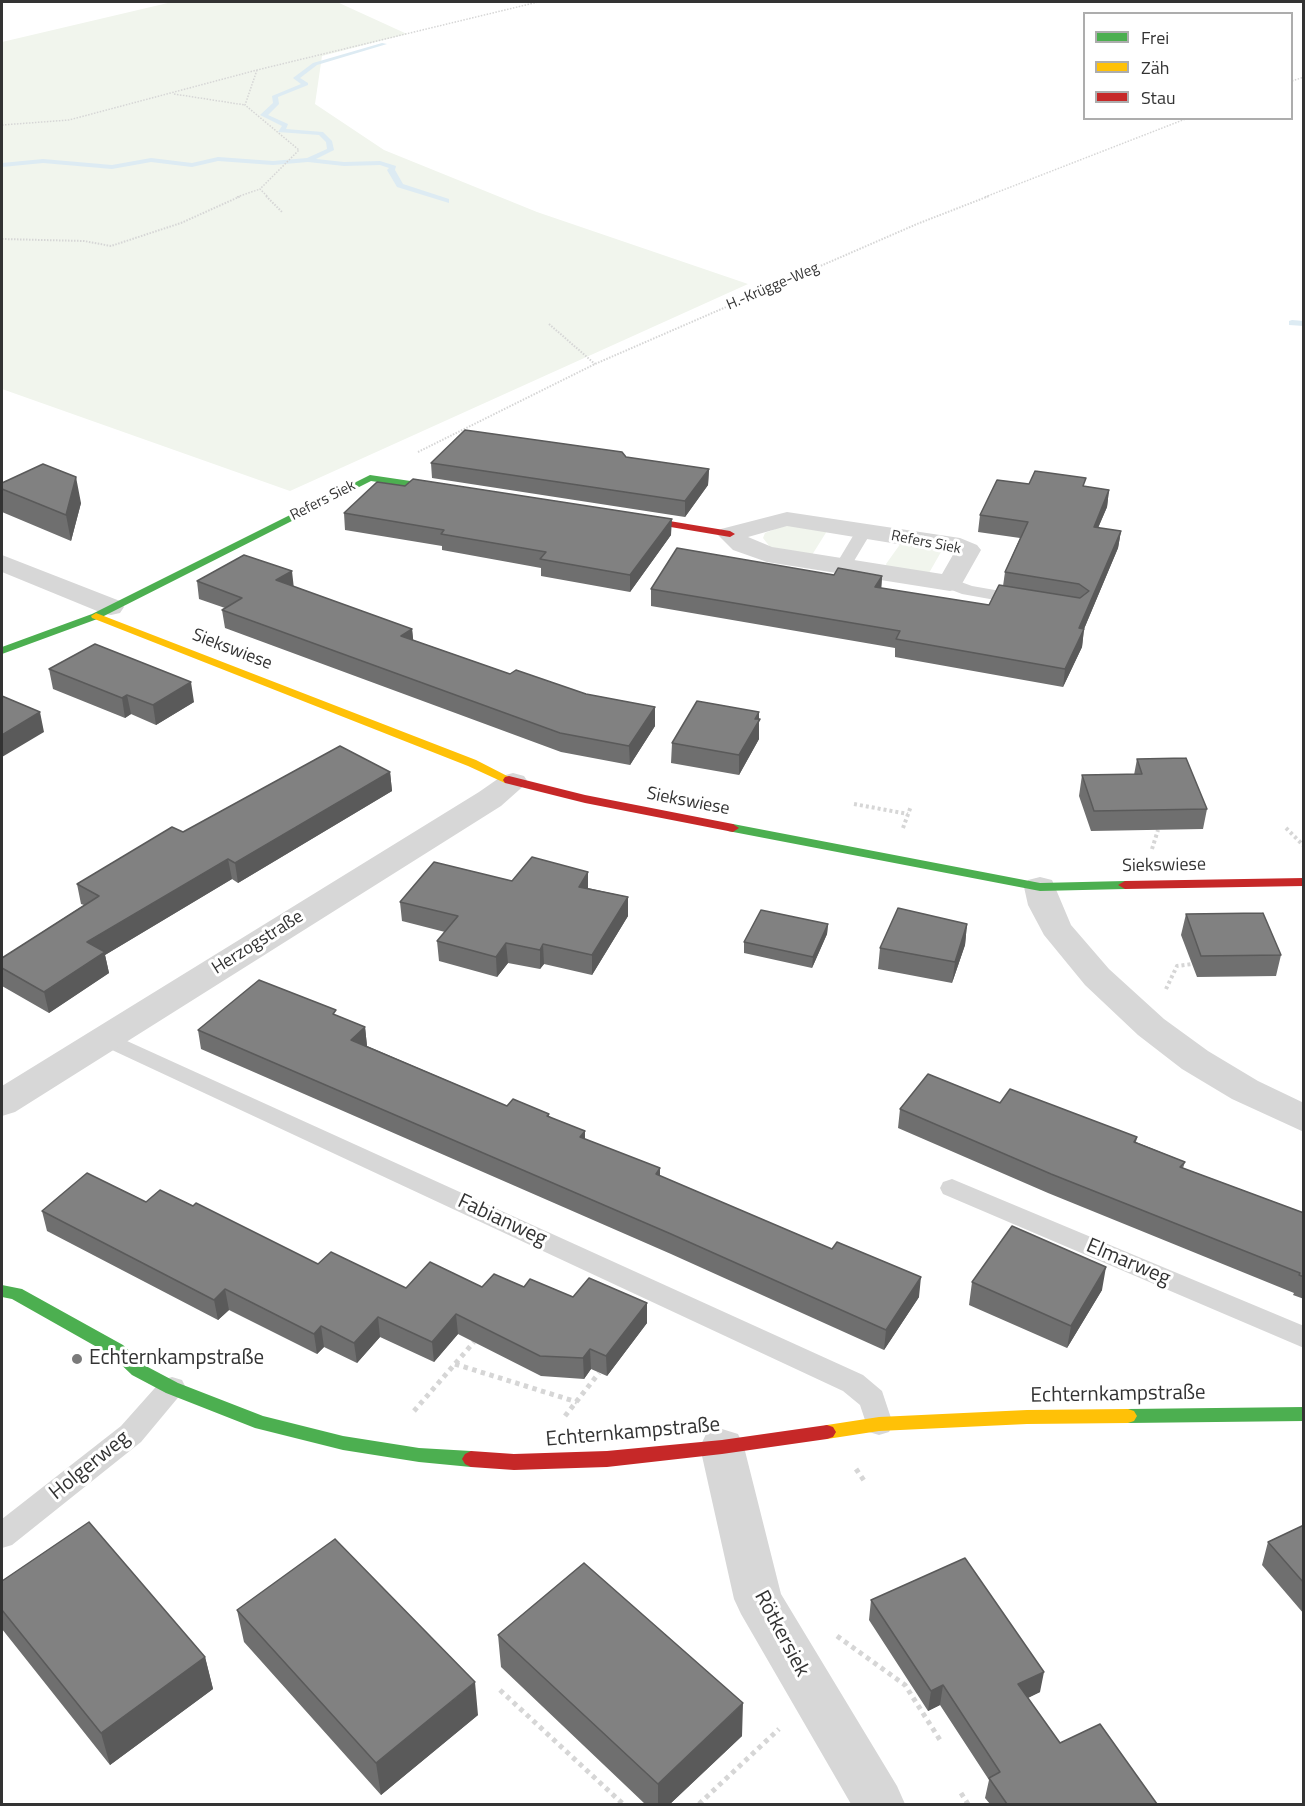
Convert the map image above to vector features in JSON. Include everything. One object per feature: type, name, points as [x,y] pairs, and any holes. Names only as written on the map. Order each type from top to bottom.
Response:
[{"type":"street","name":"Refers Siek","points":[[2,651],[103,612],[370,478],[470,493]]},
{"type":"street","name":"Refers Siek","points":[[611,515],[730,534],[787,519],[968,550],[950,584],[767,554],[742,545],[730,534]]},
{"type":"street","points":[[2,563],[103,612]]},
{"type":"street","name":"Siekswiese","points":[[103,612],[472,763],[513,782],[633,810],[982,878],[1040,887],[1304,882]]},
{"type":"street","name":"Herzogstraße","points":[[2,1103],[471,811],[513,782]]},
{"type":"street","points":[[1040,887],[1045,906],[1056,928],[1097,977],[1151,1027],[1215,1072],[1304,1119]]},
{"type":"street","name":"Echternkampstraße","points":[[2,1291],[16,1294],[117,1350],[138,1370],[172,1388],[261,1423],[343,1443],[419,1455],[514,1462],[607,1460],[722,1447],[879,1424],[1027,1417],[1304,1414]]},
{"type":"street","name":"Rötkersiek","points":[[722,1447],[758,1599],[879,1804]]},
{"type":"lane","points":[[843,566],[864,531]]},
{"type":"lane","points":[[950,584],[968,590],[1035,602]]},
{"type":"lane","name":"Fabianweg","points":[[105,1038],[854,1383],[872,1399],[879,1424]]},
{"type":"lane","name":"Elmarweg","points":[[952,1188],[1304,1338]]},
{"type":"lane","name":"Holgerweg","points":[[2,1536],[131,1434],[172,1388]]},
{"type":"path","points":[[2,125],[69,120],[257,70],[538,2]]},
{"type":"path","points":[[245,105],[257,70]]},
{"type":"path","points":[[2,239],[84,241],[111,246],[181,223],[221,203],[260,189],[299,150],[245,105],[170,93]]},
{"type":"path","name":"H.-Krügge-Weg","points":[[370,478],[496,411],[595,364],[917,224],[1183,120]]},
{"type":"path","points":[[260,189],[282,212]]},
{"type":"path","points":[[549,324],[595,364]]},
{"type":"path","points":[[854,804],[908,814]]},
{"type":"path","points":[[900,834],[911,806]]},
{"type":"path","points":[[1286,828],[1304,846]]},
{"type":"path","points":[[1164,996],[1168,978],[1176,966],[1192,964]]},
{"type":"path","points":[[409,1417],[474,1342]]},
{"type":"path","points":[[455,1364],[577,1402]]},
{"type":"path","points":[[559,1424],[599,1373]]},
{"type":"path","points":[[829,1630],[907,1684],[940,1740]]},
{"type":"path","points":[[500,1690],[622,1804]]},
{"type":"path","points":[[699,1804],[788,1720]]},
{"type":"path","points":[[961,1793],[968,1804]]},
{"type":"shaded area","points":[[172,2],[337,2],[407,34],[322,56],[315,104],[384,150],[537,212],[748,284],[290,491],[2,389],[2,42]]},
{"type":"shaded area","points":[[783,526],[827,531],[812,555],[770,547],[763,538],[765,533]]},
{"type":"shaded area","points":[[901,543],[941,552],[929,573],[887,567],[886,564]]},
{"type":"building","points":[[465,430],[622,452],[626,457],[709,469],[685,501],[431,463]]},
{"type":"building","points":[[43,464],[76,477],[66,515],[2,489],[2,483]]},
{"type":"building","points":[[1035,471],[1086,478],[1083,486],[1109,490],[1094,527],[1121,531],[1079,628],[1084,629],[1065,669],[896,639],[900,631],[651,589],[677,548],[834,575],[838,568],[882,576],[875,587],[989,605],[999,585],[1080,598],[1089,591],[1079,584],[1005,572],[1028,522],[980,515],[997,480],[1029,484]]},
{"type":"building","points":[[413,479],[672,519],[630,575],[540,559],[546,552],[441,534],[444,530],[344,513],[377,482],[405,486]]},
{"type":"building","points":[[244,555],[292,571],[276,580],[412,629],[401,636],[510,674],[516,670],[586,694],[655,707],[629,746],[560,733],[222,610],[242,598],[197,581]]},
{"type":"building","points":[[95,644],[191,682],[153,705],[127,695],[122,698],[49,669]]},
{"type":"building","points":[[2,696],[40,712],[2,735]]},
{"type":"building","points":[[697,701],[759,712],[755,719],[760,719],[739,755],[672,743]]},
{"type":"building","points":[[340,746],[390,772],[235,863],[228,859],[87,942],[105,952],[44,992],[2,968],[2,958],[99,896],[77,884],[172,827],[183,832]]},
{"type":"building","points":[[1186,758],[1207,809],[1094,811],[1082,775],[1142,774],[1137,759]]},
{"type":"building","points":[[532,857],[588,872],[579,887],[628,897],[592,955],[543,944],[540,950],[506,943],[496,957],[437,941],[458,916],[400,902],[434,862],[512,881]]},
{"type":"building","points":[[898,908],[967,924],[955,962],[880,948]]},
{"type":"building","points":[[761,910],[828,924],[813,957],[744,942]]},
{"type":"building","points":[[1263,913],[1281,955],[1201,956],[1186,914]]},
{"type":"building","points":[[259,980],[336,1010],[333,1014],[365,1027],[351,1040],[507,1106],[513,1099],[549,1114],[547,1116],[585,1131],[580,1137],[660,1168],[656,1174],[832,1249],[837,1242],[921,1277],[886,1330],[671,1234],[198,1030]]},
{"type":"building","points":[[928,1074],[1000,1103],[1010,1089],[1137,1137],[1134,1142],[1185,1162],[1180,1167],[1304,1213],[1304,1277],[1299,1275],[1300,1273],[1051,1174],[900,1109]]},
{"type":"building","points":[[87,1173],[146,1202],[160,1190],[193,1206],[196,1203],[318,1264],[331,1252],[406,1288],[430,1262],[482,1287],[494,1274],[524,1287],[530,1279],[573,1297],[589,1278],[647,1303],[606,1356],[590,1349],[583,1358],[540,1356],[456,1314],[432,1342],[378,1317],[354,1343],[321,1326],[314,1334],[225,1289],[214,1300],[42,1211]]},
{"type":"building","points":[[1012,1226],[1106,1267],[1071,1326],[972,1282]]},
{"type":"building","points":[[89,1522],[205,1657],[101,1733],[2,1610],[2,1581]]},
{"type":"building","points":[[1304,1525],[1304,1583],[1268,1542]]},
{"type":"building","points":[[335,1539],[475,1682],[376,1763],[237,1610]]},
{"type":"building","points":[[965,1558],[1044,1672],[1018,1684],[1060,1743],[1100,1724],[1157,1804],[1007,1804],[989,1778],[1000,1772],[943,1685],[931,1691],[871,1600]]},
{"type":"building","points":[[584,1563],[743,1703],[658,1784],[498,1635]]},
{"type":"waterway","points":[[310,159],[331,150],[329,141],[321,133],[280,131],[286,125],[263,115],[276,104],[275,96],[306,84],[296,78],[315,64],[384,44]]},
{"type":"waterway","points":[[2,165],[43,161],[112,167],[151,160],[192,165],[218,159],[273,163],[308,160],[344,164],[380,163],[394,167],[391,170],[400,185],[446,201]]},
{"type":"waterway","points":[[1292,323],[1304,324]]},
{"type":"traffic: fast","points":[[2,651],[96,616],[370,478],[451,490]]},
{"type":"traffic: fast","points":[[733,828],[1040,887],[1125,885]]},
{"type":"traffic: fast","points":[[2,1291],[16,1294],[117,1350],[138,1370],[172,1388],[261,1423],[343,1443],[419,1455],[471,1459]]},
{"type":"traffic: fast","points":[[1128,1416],[1304,1414]]},
{"type":"traffic: slow","points":[[96,616],[472,763],[509,780]]},
{"type":"traffic: slow","points":[[827,1432],[879,1424],[1027,1417],[1128,1416]]},
{"type":"traffic: jam","points":[[627,517],[730,534]]},
{"type":"traffic: jam","points":[[509,780],[585,799],[733,828]]},
{"type":"traffic: jam","points":[[1125,885],[1304,882]]},
{"type":"traffic: jam","points":[[471,1459],[514,1462],[607,1459],[722,1447],[827,1432]]},
{"type":"place","name":"Echternkampstraße","points":[[77,1359]]}]
